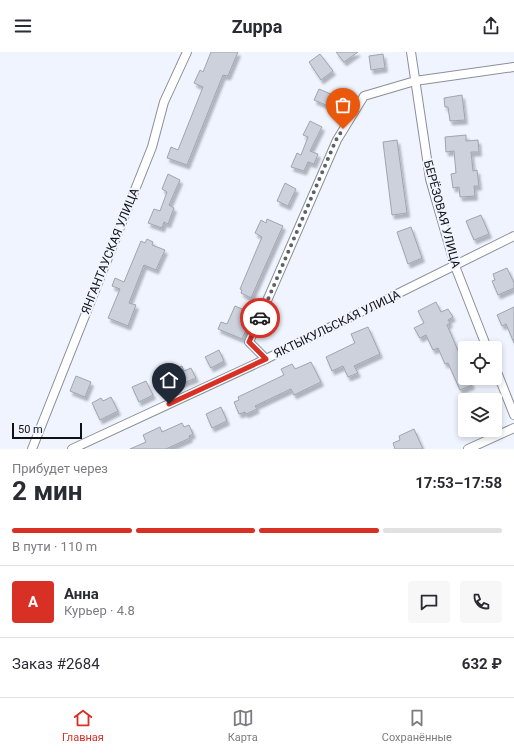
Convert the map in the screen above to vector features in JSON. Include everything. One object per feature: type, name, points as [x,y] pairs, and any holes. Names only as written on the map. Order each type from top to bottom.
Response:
[{"type":"street","name":"ЯНГАНТАУСКАЯ УЛИЦА","points":[[32,449],[152,147],[164,102],[187,52]]},
{"type":"street","name":"БЕРЁЗОВАЯ УЛИЦА","points":[[411,52],[430,179],[455,266],[485,341]]},
{"type":"street","points":[[266,359],[249,342],[336,140],[364,96],[415,81],[514,67]]},
{"type":"street","name":"ЯКТЫКУЛЬСКАЯ УЛИЦА","points":[[72,449],[266,359],[514,236]]},
{"type":"street","points":[[502,385],[514,415]]},
{"type":"street","points":[[468,449],[514,428]]},
{"type":"building","points":[[211,52],[238,52],[228,76],[223,75],[187,165],[167,158],[171,147],[178,150],[203,87],[194,83],[200,70],[203,72]]},
{"type":"building","points":[[336,52],[358,52],[344,62]]},
{"type":"building","points":[[320,54],[333,71],[321,80],[309,62]]},
{"type":"building","points":[[383,54],[385,68],[371,70],[369,56]]},
{"type":"building","points":[[319,89],[333,95],[328,106],[314,100]]},
{"type":"building","points":[[462,95],[465,120],[450,121],[448,107],[445,107],[444,98]]},
{"type":"building","points":[[310,121],[322,127],[310,151],[318,154],[314,164],[308,162],[304,171],[291,167],[297,153],[301,155],[308,137],[303,135]]},
{"type":"building","points":[[466,135],[466,141],[478,140],[479,152],[471,152],[473,171],[477,170],[479,186],[474,186],[475,196],[460,197],[459,187],[453,188],[451,174],[456,173],[454,151],[446,152],[445,137]]},
{"type":"building","points":[[397,140],[407,213],[392,215],[383,142]]},
{"type":"building","points":[[168,174],[180,180],[169,205],[174,208],[168,224],[164,222],[162,228],[148,223],[154,209],[160,211],[167,192],[162,189]]},
{"type":"building","points":[[285,183],[296,189],[288,206],[277,201]]},
{"type":"building","points":[[481,215],[489,234],[474,240],[466,221]]},
{"type":"building","points":[[267,219],[283,226],[251,298],[241,293],[242,290],[240,289],[262,237],[255,233],[261,220],[266,223]]},
{"type":"building","points":[[411,227],[422,258],[408,264],[397,232]]},
{"type":"building","points":[[147,239],[153,242],[152,245],[165,250],[156,270],[144,265],[129,303],[136,305],[128,326],[108,318],[120,289],[112,286],[115,278],[124,282],[141,241],[145,243]]},
{"type":"building","points":[[507,268],[514,283],[514,288],[498,295],[492,281],[495,280],[493,274]]},
{"type":"building","points":[[436,302],[441,312],[448,309],[453,317],[448,320],[450,323],[447,325],[458,351],[458,385],[472,385],[460,390],[448,363],[445,364],[438,348],[433,350],[426,335],[420,338],[414,328],[424,323],[418,311]]},
{"type":"building","points":[[235,306],[247,311],[241,325],[247,328],[242,339],[218,329],[221,322],[227,324]]},
{"type":"building","points":[[514,307],[514,343],[506,324],[502,326],[497,315]]},
{"type":"building","points":[[368,327],[380,354],[354,366],[358,373],[348,377],[343,366],[332,371],[326,357],[355,343],[351,334]]},
{"type":"building","points":[[219,350],[224,361],[211,368],[205,357]]},
{"type":"building","points":[[311,362],[321,382],[294,395],[291,389],[255,406],[257,409],[246,414],[245,412],[239,414],[234,402],[239,400],[238,397],[284,375],[281,369],[292,364],[295,369]]},
{"type":"building","points":[[182,366],[184,371],[191,368],[196,378],[176,386],[174,382],[169,384],[165,373]]},
{"type":"building","points":[[76,376],[91,382],[85,397],[70,391]]},
{"type":"building","points":[[146,381],[153,395],[139,402],[132,387]]},
{"type":"building","points":[[111,397],[118,411],[100,420],[92,403],[101,398],[103,401]]},
{"type":"building","points":[[221,407],[227,421],[212,428],[206,414]]},
{"type":"building","points":[[182,423],[184,427],[189,425],[193,434],[189,436],[190,438],[166,449],[130,449],[146,442],[143,435],[160,427],[162,432]]},
{"type":"building","points":[[414,429],[423,449],[395,449],[393,443],[400,440],[399,436]]},
{"type":"way so far","points":[[260,318],[336,140],[343,129]]},
{"type":"route","points":[[169,404],[266,359],[249,342],[260,318]]}]
